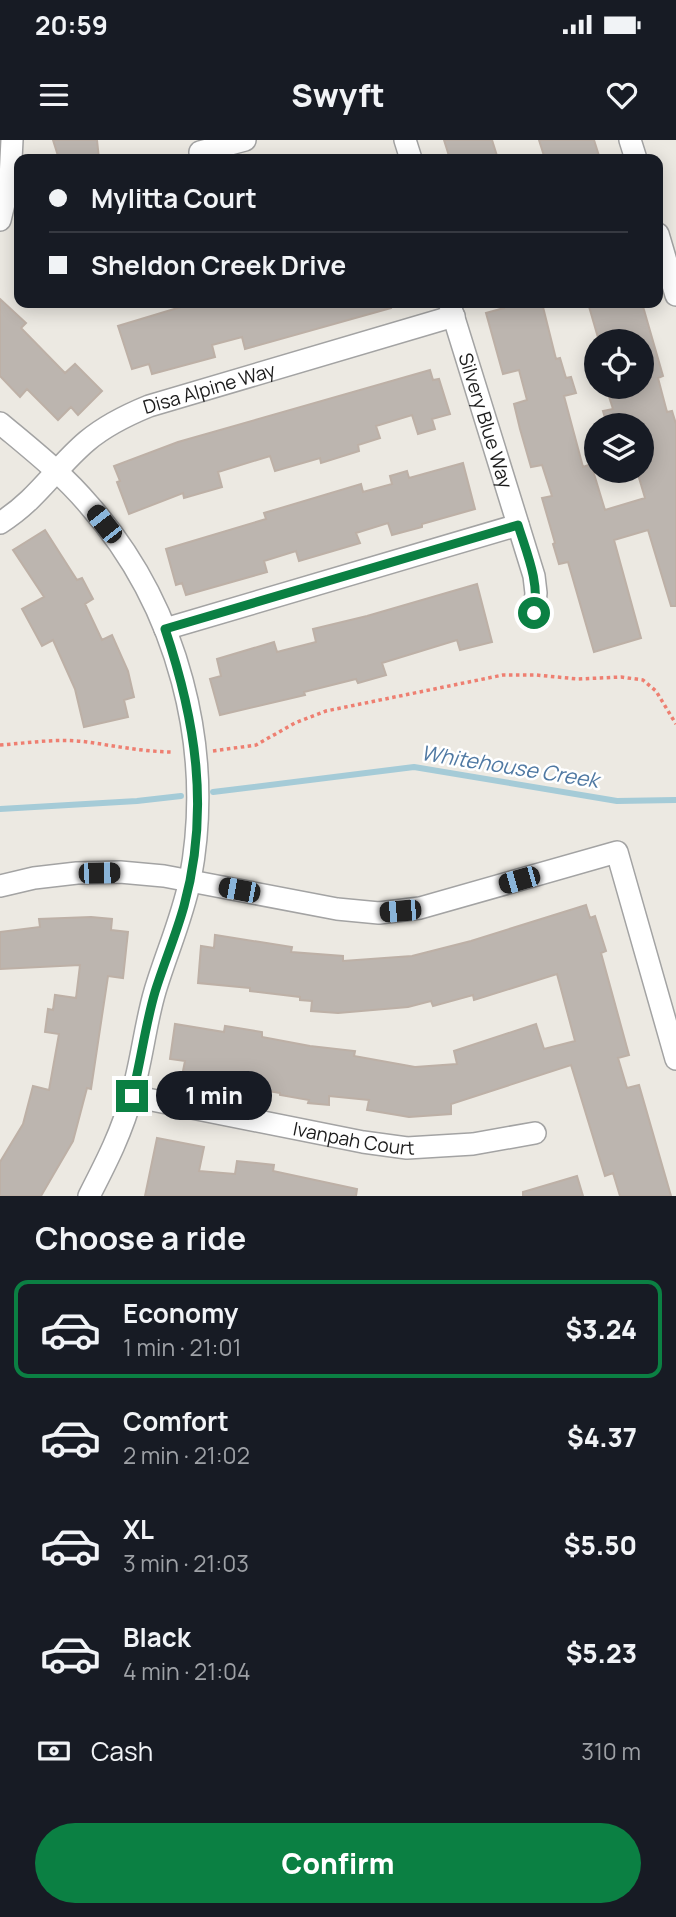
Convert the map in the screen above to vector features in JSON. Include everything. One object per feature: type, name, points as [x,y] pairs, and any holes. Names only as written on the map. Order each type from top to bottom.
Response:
[{"type":"street","points":[[0,220],[10,179],[12,140]]},
{"type":"street","points":[[200,152],[245,140]]},
{"type":"street","points":[[663,251],[676,295]]},
{"type":"street","name":"Disa Alpine Way","points":[[0,523],[22,507],[71,456],[98,433],[128,415],[452,309]]},
{"type":"street","name":"Silvery Blue Way","points":[[452,309],[534,576],[534,613]]},
{"type":"street","points":[[0,423],[58,472],[90,505],[131,561],[165,629],[181,674],[195,752],[198,813],[190,880],[150,1011],[132,1096],[107,1162],[89,1196]]},
{"type":"street","points":[[165,629],[518,525]]},
{"type":"street","points":[[0,886],[34,878],[120,872],[190,880],[337,909],[379,913],[420,908],[617,852],[676,1059]]},
{"type":"street","name":"Ivanpah Court","points":[[132,1096],[363,1142],[407,1147],[473,1144],[535,1133]]},
{"type":"path","points":[[0,745],[46,741],[86,742],[159,752],[195,752],[256,745],[295,723],[326,711],[503,675],[578,679],[621,677],[643,680],[656,691],[676,724]]},
{"type":"building","points":[[53,140],[97,140],[98,154],[57,154]]},
{"type":"building","points":[[444,140],[492,140],[496,154],[448,154]]},
{"type":"building","points":[[539,140],[594,140],[598,154],[543,154]]},
{"type":"building","points":[[0,299],[26,323],[21,328],[65,373],[75,364],[102,391],[78,415],[71,407],[58,420],[27,389],[20,397],[0,376]]},
{"type":"building","points":[[177,308],[391,308],[245,349],[242,337],[212,345],[215,357],[152,374],[149,364],[132,369],[118,326]]},
{"type":"building","points":[[504,308],[543,308],[556,359],[560,358],[566,378],[571,377],[576,393],[564,396],[584,467],[584,483],[597,483],[605,510],[645,498],[641,483],[654,483],[654,413],[603,411],[613,409],[610,399],[654,399],[654,345],[663,376],[658,378],[667,412],[672,411],[676,424],[676,606],[671,606],[648,530],[614,540],[641,638],[594,652],[568,562],[559,564],[553,544],[555,543],[542,498],[552,496],[542,465],[531,467],[520,429],[514,404],[527,400],[519,370],[503,374],[486,313]]},
{"type":"building","points":[[589,308],[643,308],[649,329],[596,329]]},
{"type":"building","points":[[430,370],[433,380],[439,379],[450,414],[432,419],[435,429],[418,434],[412,415],[376,426],[380,438],[358,445],[359,451],[321,463],[320,458],[275,471],[270,456],[218,472],[222,487],[184,498],[183,493],[129,514],[114,466],[178,442]]},
{"type":"building","points":[[463,463],[475,509],[392,535],[388,523],[356,533],[360,543],[299,561],[296,551],[264,561],[267,572],[186,595],[182,583],[176,585],[166,549],[266,519],[264,513],[361,484],[363,492],[392,484],[390,476],[407,471],[409,478]]},
{"type":"building","points":[[45,530],[77,580],[82,578],[93,599],[85,604],[102,640],[112,635],[128,671],[134,697],[124,700],[128,717],[84,727],[75,689],[53,640],[42,646],[22,609],[44,597],[13,550]]},
{"type":"building","points":[[477,584],[492,642],[460,650],[457,640],[382,663],[386,675],[358,683],[356,679],[304,692],[305,695],[220,715],[210,679],[221,676],[217,659],[274,642],[277,652],[316,642],[313,629]]},
{"type":"building","points":[[586,905],[590,918],[595,916],[606,951],[601,953],[629,1055],[618,1058],[627,1088],[639,1085],[671,1196],[620,1196],[613,1173],[605,1176],[571,1065],[451,1104],[451,1114],[409,1117],[367,1110],[369,1100],[329,1096],[329,1105],[308,1103],[309,1100],[280,1093],[182,1076],[185,1061],[170,1059],[175,1024],[224,1032],[225,1026],[262,1032],[262,1037],[355,1051],[354,1056],[415,1067],[457,1064],[454,1051],[536,1024],[544,1049],[575,1041],[557,974],[474,1000],[473,995],[433,1006],[431,1001],[408,1007],[338,1013],[311,1011],[312,1001],[300,1000],[300,997],[250,991],[250,988],[198,983],[201,946],[214,948],[215,935],[292,947],[291,952],[343,956],[343,961],[412,956],[471,941]]},
{"type":"building","points":[[39,919],[112,919],[111,930],[128,932],[123,978],[108,976],[91,1089],[87,1088],[73,1141],[41,1196],[0,1196],[0,1162],[23,1124],[33,1086],[49,1090],[59,1034],[45,1032],[48,1009],[53,1010],[55,995],[76,998],[80,965],[0,969],[0,932],[40,927]]},
{"type":"building","points":[[157,1138],[204,1147],[199,1171],[235,1174],[237,1161],[274,1165],[273,1171],[357,1189],[356,1196],[145,1196]]},
{"type":"building","points":[[577,1176],[583,1196],[523,1196],[523,1192]]},
{"type":"waterway","name":"Whitehouse Creek","points":[[213,792],[414,767],[617,801],[676,800]]},
{"type":"waterway","points":[[0,809],[181,796]]},
{"type":"route","points":[[132,1096],[150,1011],[190,880],[198,813],[197,766],[191,720],[181,674],[165,629],[518,525],[534,576],[534,613]]}]
